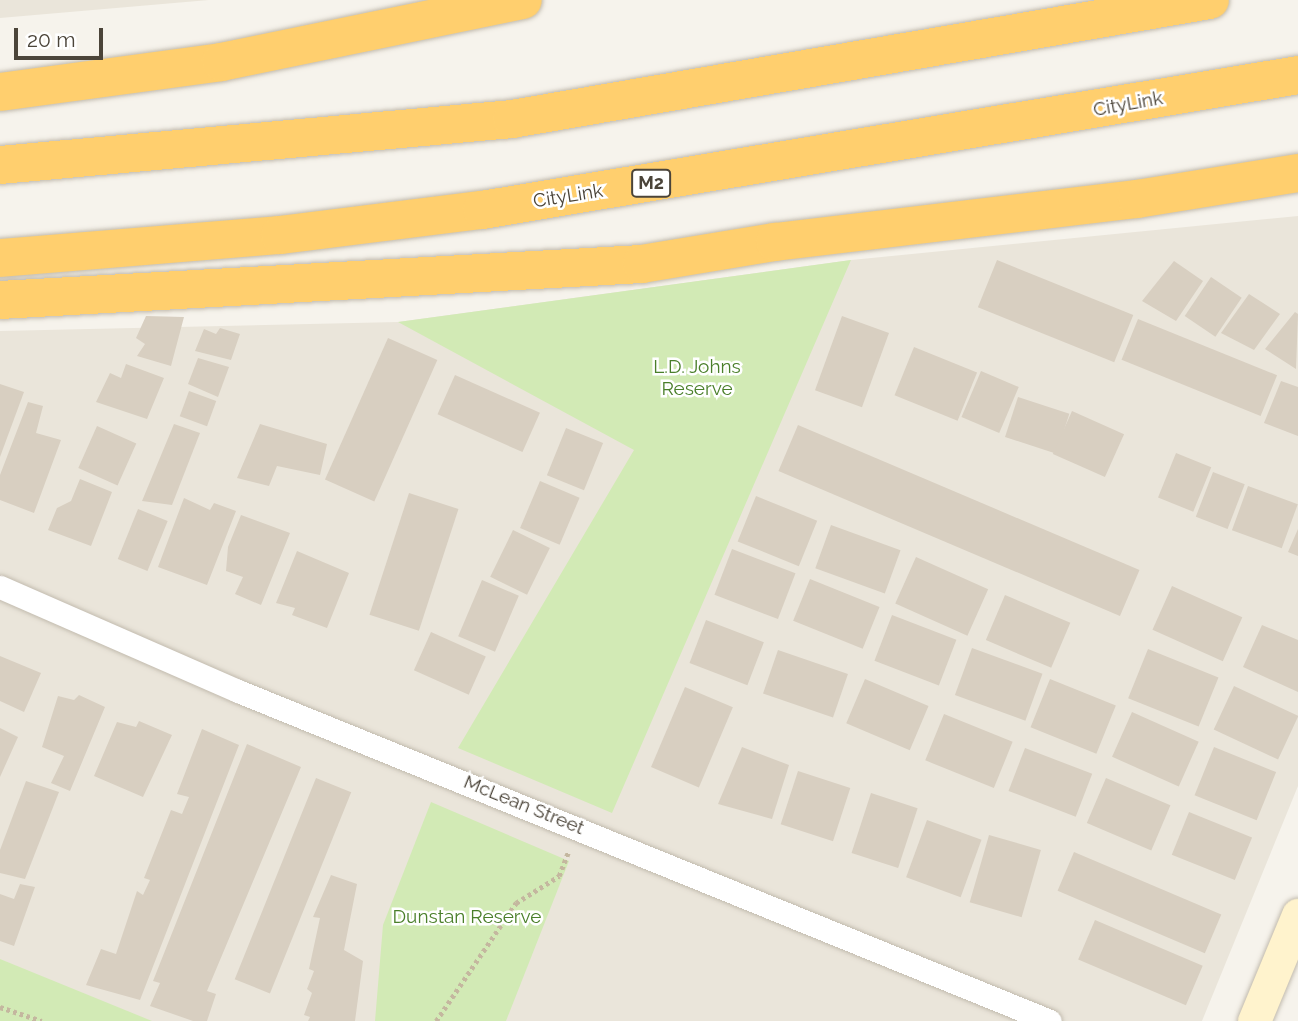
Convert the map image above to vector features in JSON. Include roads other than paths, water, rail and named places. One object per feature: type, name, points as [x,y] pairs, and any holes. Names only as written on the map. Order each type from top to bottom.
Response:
[{"type":"highway","points":[[0,92],[221,62],[523,0]]},
{"type":"highway","points":[[0,165],[512,119],[1210,0]]},
{"type":"highway","name":"CityLink","points":[[0,258],[280,235],[482,210],[1298,75]]},
{"type":"highway","points":[[0,300],[642,264],[775,242],[1137,199],[1298,173]]},
{"type":"main road","points":[[1254,1021],[1298,915]]},
{"type":"street","name":"McLean Street","points":[[0,587],[238,691],[574,825],[1050,1021]]},
{"type":"park label","name":"L.D. Johns Reserve","points":[[697,378]]},
{"type":"park label","name":"Dunstan Reserve","points":[[467,917]]}]
